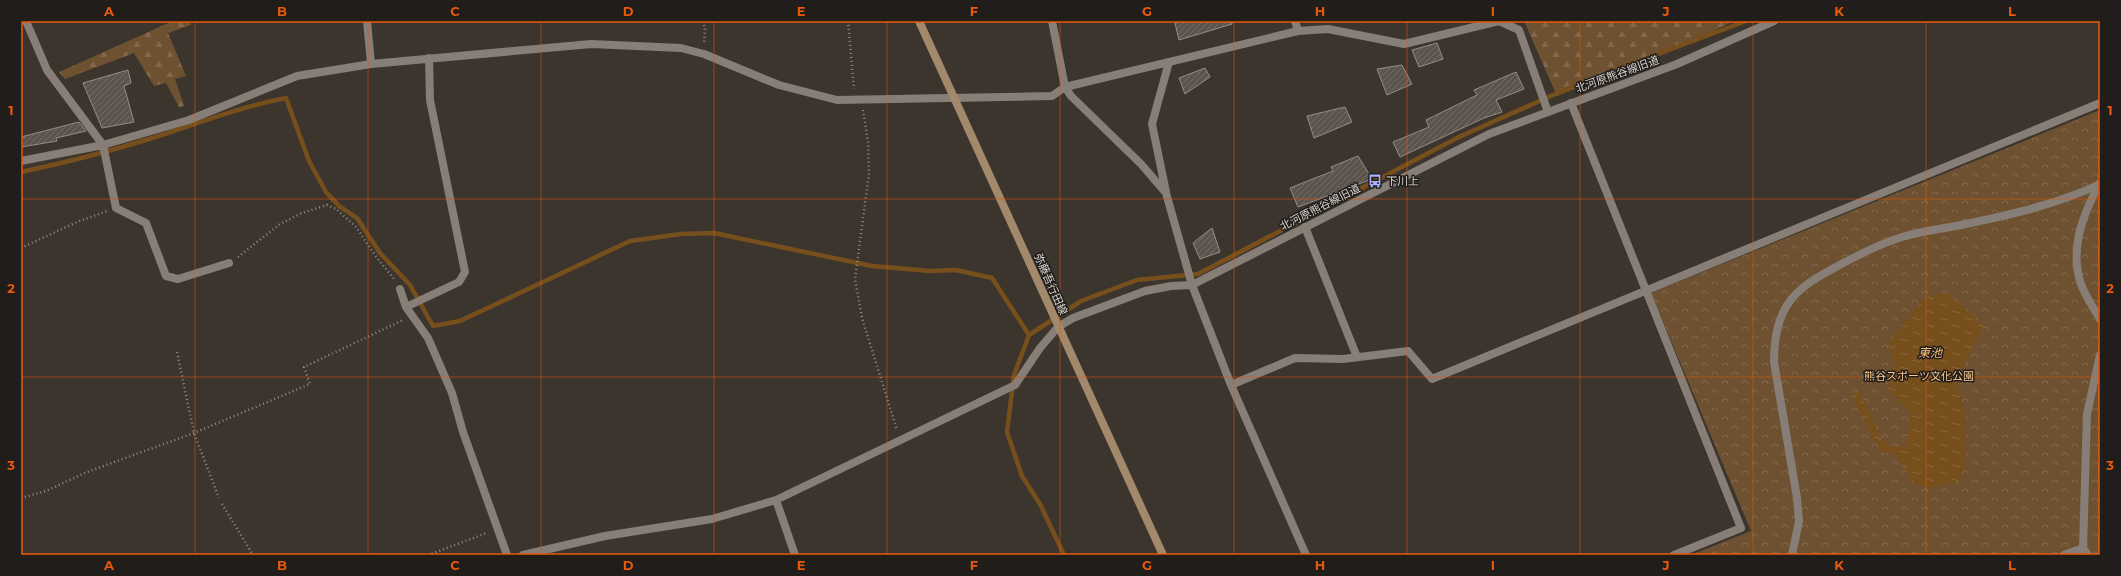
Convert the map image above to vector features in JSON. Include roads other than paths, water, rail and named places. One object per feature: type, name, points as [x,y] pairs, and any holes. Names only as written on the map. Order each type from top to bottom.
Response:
[{"type":"main road","name":"弥藤吾行田線","points":[[920,21],[1163,555]]},
{"type":"street","points":[[26,21],[47,70],[103,145],[116,208],[146,223],[166,276],[178,279],[229,263]]},
{"type":"street","points":[[367,21],[370,64]]},
{"type":"street","points":[[1052,21],[1065,87],[1077,104],[1106,129],[1166,193]]},
{"type":"street","points":[[1295,21],[1298,31]]},
{"type":"street","points":[[21,161],[103,145],[188,120],[297,76],[370,64],[591,44],[681,48],[704,54],[779,85],[837,100],[1052,96],[1065,87],[1298,31],[1328,29],[1404,44],[1499,21],[1519,30],[1548,112]]},
{"type":"street","name":"北河原熊谷線旧道","points":[[1192,285],[1489,134],[1571,102],[1677,64],[1774,21]]},
{"type":"street","points":[[406,307],[459,282],[465,272],[430,100],[429,58]]},
{"type":"street","points":[[1169,62],[1152,124],[1166,193],[1192,285],[1231,385],[1306,555]]},
{"type":"street","points":[[1571,102],[1647,289],[1740,528],[1674,555]]},
{"type":"street","points":[[1231,385],[1295,358],[1343,359],[1408,351],[1432,379],[2100,103]]},
{"type":"street","points":[[2099,184],[2088,204],[2079,230],[2076,250],[2081,284],[2100,319]]},
{"type":"street","points":[[1792,555],[1799,521],[1797,498],[1774,362],[1774,342],[1789,302],[1802,288],[1825,273],[1848,260],[1901,237],[2040,207],[2099,184]]},
{"type":"street","points":[[1305,227],[1357,357]]},
{"type":"street","points":[[523,555],[605,536],[712,519],[776,500],[1015,385],[1040,348],[1058,327],[1072,318],[1145,290],[1171,286],[1192,285]]},
{"type":"street","points":[[400,289],[406,307],[428,338],[452,393],[463,432],[507,555]]},
{"type":"street","points":[[2088,555],[2083,548],[2087,414],[2100,355]]},
{"type":"street","points":[[776,500],[795,555]]},
{"type":"street","points":[[2064,555],[2083,548]]},
{"type":"water","name":"東池","points":[[1946,292],[1984,326],[1956,381],[1966,415],[1965,468],[1957,482],[1933,488],[1914,483],[1895,454],[1884,453],[1873,439],[1852,395],[1859,392],[1882,439],[1893,447],[1905,447],[1911,414],[1888,389],[1895,365],[1888,344],[1924,298]]},
{"type":"waterway","points":[[1064,555],[1040,504],[1022,476],[1007,432],[1014,375],[1029,335],[1081,301],[1137,280],[1198,274],[1459,137],[1573,86],[1746,21]]},
{"type":"waterway","points":[[21,172],[117,148],[234,111],[286,98],[309,161],[326,192],[339,206],[357,218],[380,253],[410,285],[433,326],[460,321],[630,241],[681,234],[714,233],[872,266],[930,271],[956,270],[992,278],[1029,335]]},
{"type":"place","name":"下川上","points":[[1375,181]]},
{"type":"park label","name":"熊谷スポーツ文化公園","points":[[1919,376]]}]
